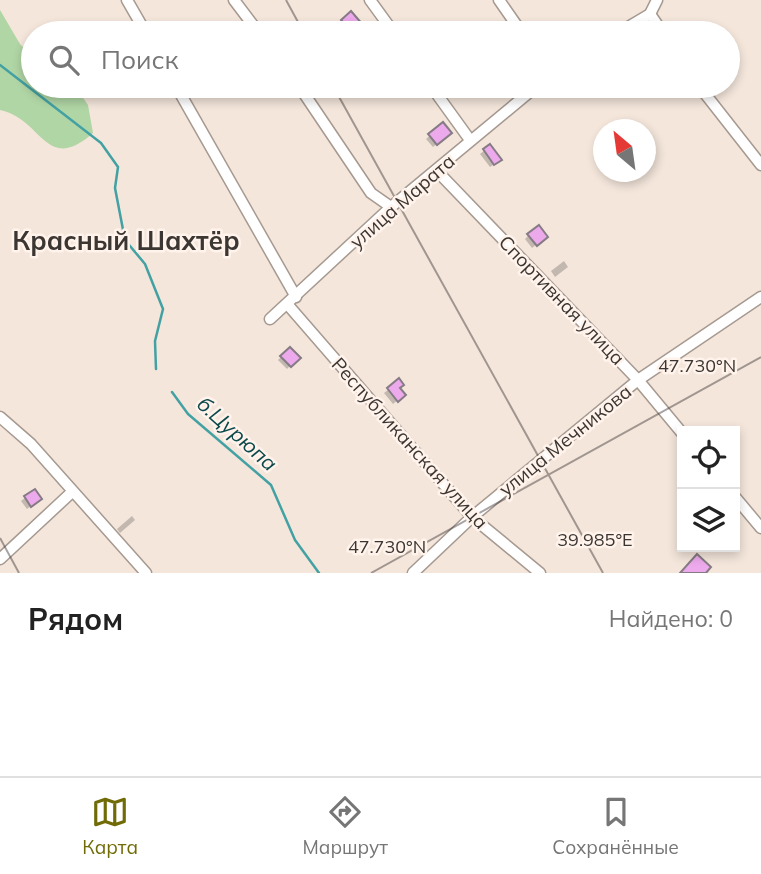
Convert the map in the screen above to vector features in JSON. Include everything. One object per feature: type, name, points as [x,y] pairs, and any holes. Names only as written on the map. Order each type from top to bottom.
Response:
[{"type":"street","points":[[127,0],[139,21]]},
{"type":"street","points":[[234,0],[250,21]]},
{"type":"street","points":[[370,0],[385,21]]},
{"type":"street","points":[[499,0],[514,21]]},
{"type":"street","points":[[632,21],[652,4],[658,21]]},
{"type":"street","name":"Республиканская улица","points":[[182,98],[292,301],[472,517],[540,573]]},
{"type":"street","points":[[307,98],[371,193],[391,207]]},
{"type":"street","points":[[440,98],[470,140]]},
{"type":"street","name":"улица Марата","points":[[270,319],[391,207],[522,98]]},
{"type":"street","points":[[708,98],[761,165]]},
{"type":"street","name":"Спортивная улица","points":[[437,171],[638,380],[677,427]]},
{"type":"street","name":"улица Мечникова","points":[[414,573],[472,517],[638,380],[761,297]]},
{"type":"street","points":[[0,417],[31,444],[146,573]]},
{"type":"street","points":[[0,559],[72,492]]},
{"type":"street","points":[[740,503],[761,528]]},
{"type":"green space","points":[[0,10],[21,45],[21,98],[83,98],[88,105],[93,133],[77,144],[64,148],[54,147],[26,123],[0,110]]},
{"type":"building","points":[[351,11],[360,21],[342,21]]},
{"type":"building","points":[[443,122],[452,133],[437,145],[428,134]]},
{"type":"building","points":[[490,144],[502,160],[494,165],[483,149]]},
{"type":"building","points":[[539,225],[548,237],[537,246],[527,234]]},
{"type":"building","points":[[290,347],[301,358],[291,367],[280,356]]},
{"type":"building","points":[[399,378],[404,385],[400,388],[406,395],[398,402],[387,388]]},
{"type":"building","points":[[35,489],[42,499],[31,507],[24,496]]},
{"type":"building","points":[[697,554],[711,567],[706,573],[680,573]]},
{"type":"waterway","name":"б.Цурюпа","points":[[0,65],[21,81]]},
{"type":"waterway","name":"б.Цурюпа","points":[[43,98],[101,143],[118,167],[115,188],[125,240],[145,264],[163,309],[155,341],[156,369]]},
{"type":"waterway","name":"б.Цурюпа","points":[[172,392],[188,414],[271,485],[295,540],[319,573]]},
{"type":"district","name":"Красный Шахтёр","points":[[126,241]]}]
